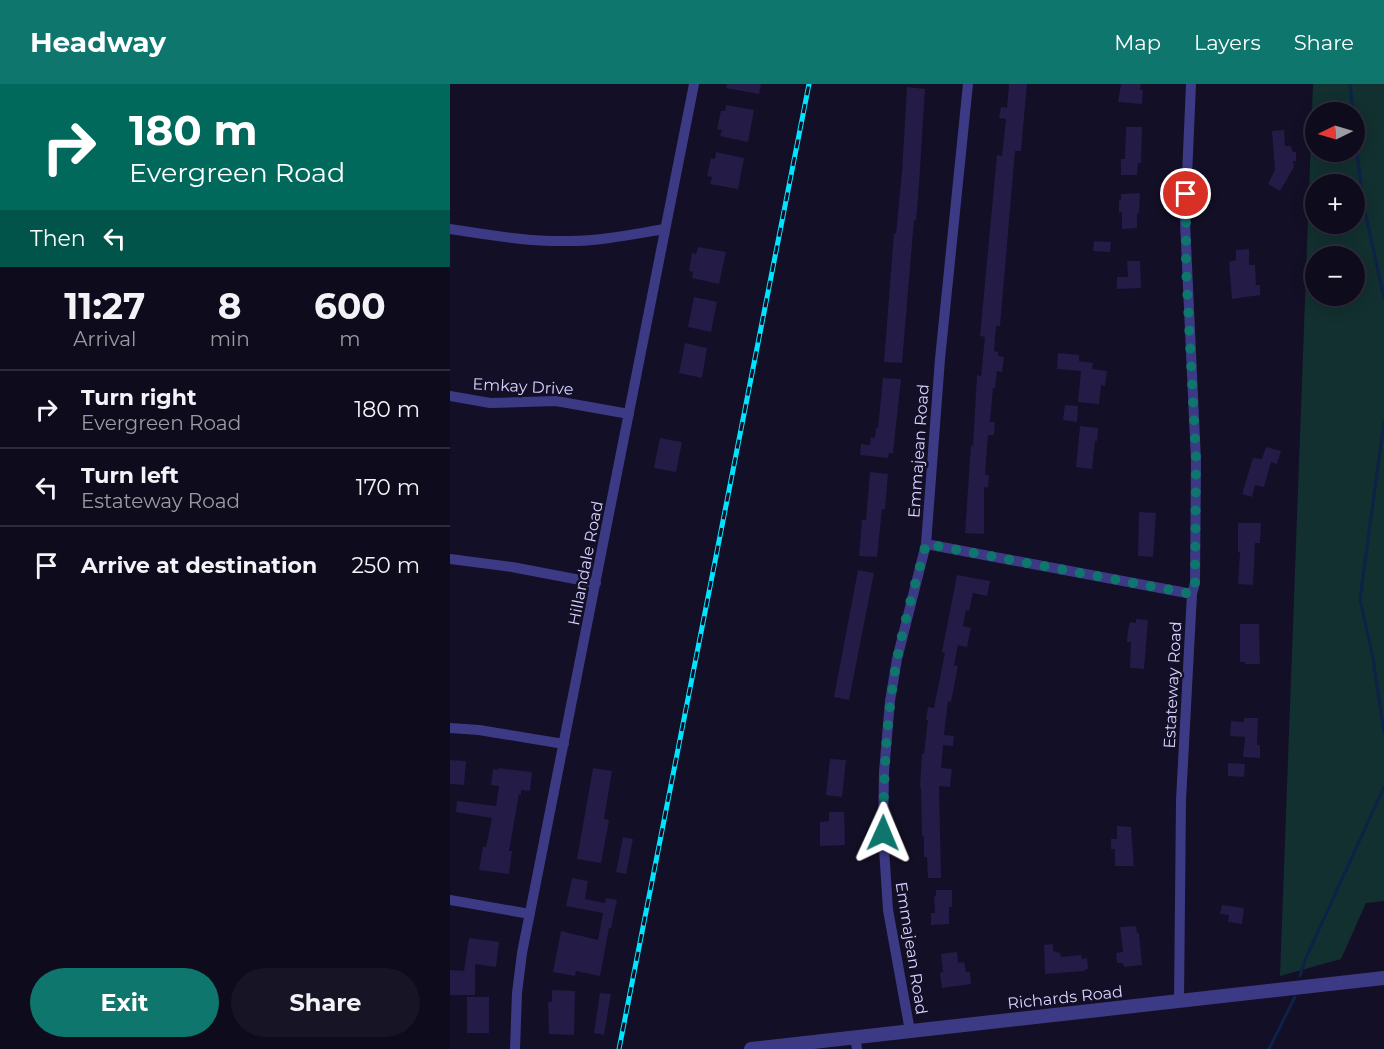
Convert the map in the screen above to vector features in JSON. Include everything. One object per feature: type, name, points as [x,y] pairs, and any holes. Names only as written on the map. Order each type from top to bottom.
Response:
[{"type":"street","name":"Hillandale Road","points":[[514,1049],[517,993],[530,914],[694,84]]},
{"type":"street","name":"Emmajean Road","points":[[910,1031],[888,910],[883,833],[884,772],[890,701],[897,659],[926,544],[940,359],[968,84]]},
{"type":"street","name":"Estateway Road","points":[[1179,1001],[1181,800],[1192,594],[1195,583],[1196,458],[1185,222],[1191,84]]},
{"type":"street","points":[[450,229],[508,239],[569,242],[665,229]]},
{"type":"street","name":"Emkay Drive","points":[[450,396],[490,403],[556,401],[629,414]]},
{"type":"street","points":[[926,544],[1192,594]]},
{"type":"street","points":[[450,559],[502,565],[596,583]]},
{"type":"street","points":[[450,728],[479,730],[564,744]]},
{"type":"street","points":[[450,900],[530,914]]},
{"type":"street","name":"Richards Road","points":[[750,1049],[856,1043],[910,1031],[1384,978]]},
{"type":"green space","points":[[1313,84],[1384,84],[1384,901],[1366,903],[1341,959],[1280,976],[1305,300],[1305,306],[1365,306],[1365,246],[1307,246],[1307,234],[1365,234],[1365,174],[1310,174],[1310,162],[1365,162],[1365,102],[1312,102]]},
{"type":"building","points":[[727,84],[761,84],[759,94],[726,88]]},
{"type":"building","points":[[1009,84],[1027,84],[1021,151],[1015,151],[1000,326],[996,326],[994,351],[998,352],[998,356],[1004,357],[1002,372],[997,371],[995,388],[993,388],[990,422],[995,422],[994,435],[988,435],[985,475],[989,475],[988,488],[984,487],[984,534],[965,533],[977,375],[981,376],[985,337],[980,336],[997,155],[1002,156],[1006,119],[999,118],[1001,107],[1007,108]]},
{"type":"building","points":[[1121,84],[1141,84],[1142,104],[1118,102]]},
{"type":"building","points":[[907,87],[925,89],[916,221],[914,220],[902,363],[884,362],[894,233],[896,234],[902,171]]},
{"type":"building","points":[[726,105],[754,110],[748,142],[720,136],[722,130],[717,129],[721,111],[725,111]]},
{"type":"building","points":[[1126,127],[1142,127],[1141,163],[1138,163],[1137,175],[1121,175],[1121,159],[1125,159]]},
{"type":"building","points":[[1284,130],[1285,146],[1290,146],[1293,152],[1296,152],[1296,161],[1293,161],[1294,167],[1280,191],[1268,184],[1275,170],[1272,131]]},
{"type":"building","points":[[716,152],[744,158],[738,189],[710,184],[712,177],[707,176],[711,158],[715,159]]},
{"type":"building","points":[[1140,193],[1137,228],[1122,229],[1122,212],[1119,213],[1121,194]]},
{"type":"building","points":[[1094,241],[1111,242],[1110,252],[1093,251]]},
{"type":"building","points":[[698,247],[726,252],[719,284],[692,278],[693,272],[689,271],[692,253],[696,254]]},
{"type":"building","points":[[1249,249],[1249,265],[1255,265],[1256,285],[1260,285],[1260,295],[1232,299],[1229,262],[1236,260],[1236,250]]},
{"type":"building","points":[[1127,261],[1140,261],[1141,288],[1117,289],[1117,277],[1128,277]]},
{"type":"building","points":[[694,297],[717,302],[711,332],[688,327]]},
{"type":"building","points":[[685,343],[707,348],[702,378],[679,373]]},
{"type":"building","points":[[1058,353],[1079,355],[1079,361],[1093,363],[1092,369],[1107,371],[1105,386],[1101,385],[1099,404],[1078,402],[1081,371],[1057,369]]},
{"type":"building","points":[[883,378],[901,379],[893,453],[889,453],[888,458],[860,455],[861,444],[870,445],[871,437],[875,438],[876,428],[878,428]]},
{"type":"building","points":[[1065,405],[1078,406],[1077,422],[1063,420]]},
{"type":"building","points":[[1080,426],[1098,428],[1092,469],[1076,467]]},
{"type":"building","points":[[660,438],[682,442],[676,472],[654,468]]},
{"type":"building","points":[[1266,447],[1281,451],[1277,464],[1271,462],[1264,487],[1255,485],[1252,497],[1242,494],[1253,458],[1262,459]]},
{"type":"building","points":[[870,472],[888,474],[877,557],[859,556],[862,520],[866,520]]},
{"type":"building","points":[[1139,512],[1156,513],[1153,557],[1138,556]]},
{"type":"building","points":[[1238,523],[1261,523],[1260,543],[1255,543],[1253,585],[1238,584],[1240,552],[1238,552]]},
{"type":"building","points":[[858,570],[874,573],[849,700],[834,697]]},
{"type":"building","points":[[957,575],[990,581],[987,596],[973,593],[963,626],[971,628],[967,647],[958,645],[954,665],[958,666],[951,702],[948,701],[944,735],[954,736],[953,746],[943,745],[941,768],[952,769],[950,787],[939,786],[941,878],[928,878],[927,857],[924,857],[924,836],[922,836],[920,787],[922,754],[924,754],[928,707],[934,708],[945,653],[942,652]]},
{"type":"building","points":[[1136,619],[1148,620],[1144,669],[1130,668],[1131,642],[1127,642],[1128,631],[1130,622],[1136,623]]},
{"type":"building","points":[[1240,624],[1259,624],[1260,664],[1240,662]]},
{"type":"building","points":[[1244,718],[1258,718],[1257,745],[1260,745],[1260,758],[1243,757],[1245,737],[1230,736],[1231,721],[1244,722]]},
{"type":"building","points":[[830,759],[846,760],[842,797],[826,795]]},
{"type":"building","points":[[450,760],[466,761],[464,785],[450,784]]},
{"type":"building","points":[[1228,763],[1245,764],[1244,777],[1228,776]]},
{"type":"building","points":[[498,768],[532,772],[530,791],[521,790],[521,795],[519,794],[509,851],[512,851],[509,874],[479,870],[492,818],[456,812],[457,801],[496,806],[499,786],[491,785],[493,769],[498,770]]},
{"type":"building","points":[[593,768],[612,771],[604,819],[609,820],[601,863],[577,859]]},
{"type":"building","points":[[829,812],[844,812],[845,845],[820,846],[820,822],[829,821]]},
{"type":"building","points":[[1117,826],[1131,827],[1134,866],[1115,866],[1115,849],[1111,849],[1111,839],[1117,839]]},
{"type":"building","points":[[623,837],[633,839],[626,874],[616,872]]},
{"type":"building","points":[[572,878],[588,881],[585,899],[605,903],[606,898],[617,900],[600,976],[576,971],[575,976],[553,972],[561,931],[598,940],[603,913],[566,906]]},
{"type":"building","points":[[936,890],[952,890],[949,924],[931,925],[931,913],[935,913]]},
{"type":"building","points":[[1222,905],[1244,908],[1242,924],[1228,922],[1229,915],[1220,914]]},
{"type":"building","points":[[1136,926],[1137,933],[1139,933],[1142,965],[1124,967],[1123,963],[1117,963],[1116,953],[1123,952],[1120,927]]},
{"type":"building","points":[[469,938],[499,942],[496,967],[475,964],[475,995],[450,995],[450,970],[464,971]]},
{"type":"building","points":[[1053,944],[1053,951],[1060,953],[1061,957],[1081,955],[1082,959],[1087,958],[1088,969],[1045,974],[1044,945]]},
{"type":"building","points":[[957,952],[958,963],[964,962],[966,972],[970,972],[971,984],[942,988],[941,954]]},
{"type":"building","points":[[552,990],[575,991],[574,1035],[549,1034],[548,1002],[552,1002]]},
{"type":"building","points":[[600,993],[611,994],[604,1035],[594,1033]]},
{"type":"building","points":[[467,997],[489,997],[489,1033],[467,1033]]},
{"type":"waterway","points":[[1350,84],[1352,102]]},
{"type":"waterway","points":[[1358,162],[1363,202],[1384,298]]},
{"type":"waterway","points":[[1384,421],[1360,599],[1373,658],[1384,733]]},
{"type":"waterway","points":[[1300,976],[1305,960],[1384,787]]},
{"type":"waterway","points":[[1269,1049],[1295,997]]},
{"type":"railway","points":[[619,1049],[809,84]]},
{"type":"route","points":[[883,833],[884,772],[890,701],[897,659],[926,544],[1192,594],[1195,583],[1196,458],[1186,267],[1186,194]]}]
